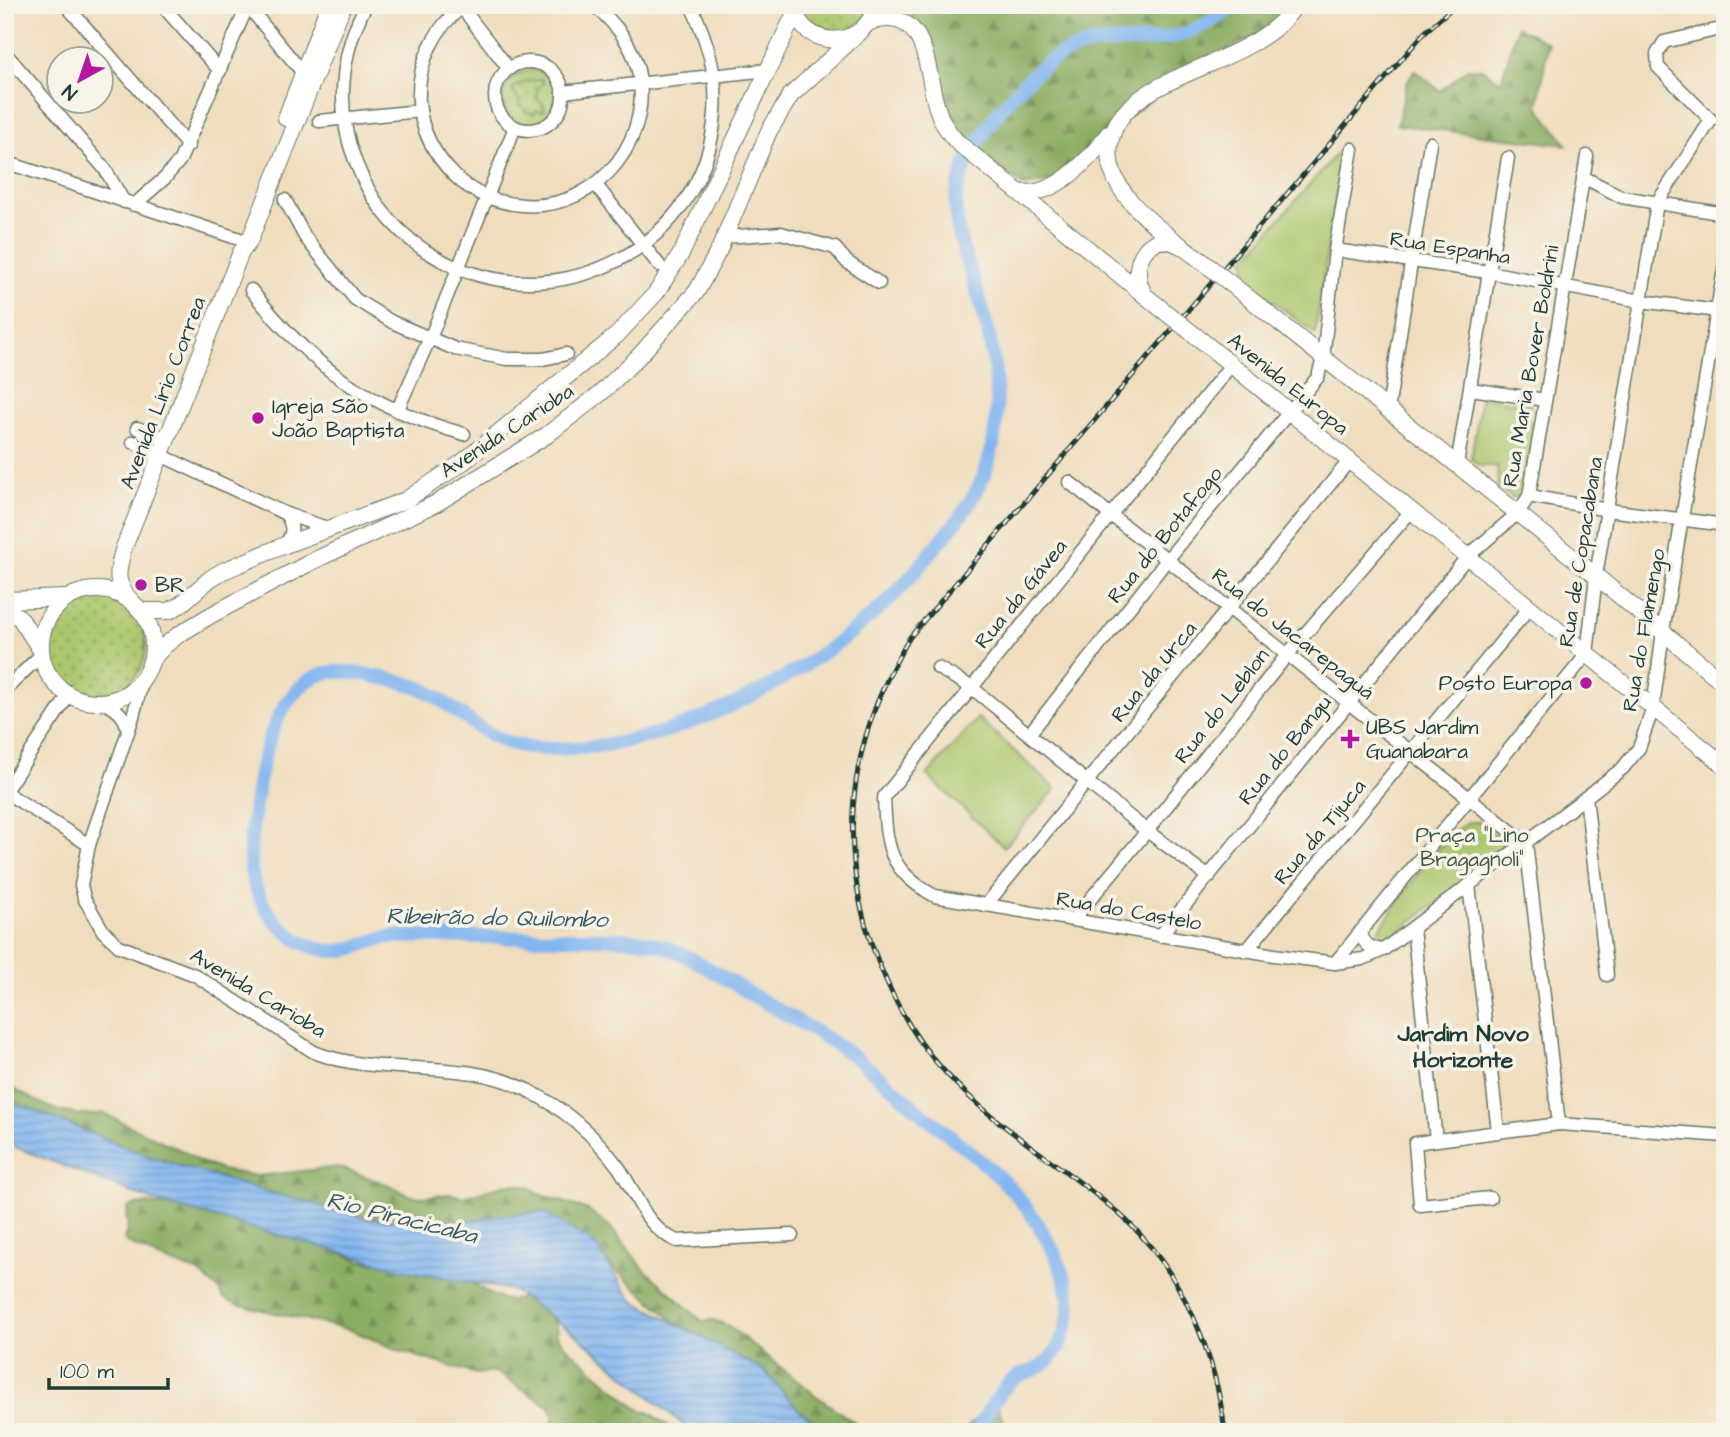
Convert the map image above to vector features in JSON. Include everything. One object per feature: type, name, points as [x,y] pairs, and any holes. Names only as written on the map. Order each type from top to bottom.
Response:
[{"type":"main road","name":"Avenida Lírio Correa","points":[[137,607],[118,582],[123,550],[309,75],[329,5]]},
{"type":"main road","name":"Avenida Lírio Correa","points":[[309,75],[343,5]]},
{"type":"main road","points":[[865,27],[876,5]]},
{"type":"main road","points":[[1019,192],[1041,190],[1078,170],[1093,156],[1127,108],[1147,93],[1271,32],[1295,5]]},
{"type":"main road","name":"Avenida Europa","points":[[794,9],[801,24],[811,34],[836,41],[850,38],[865,27],[891,18],[905,24],[912,31],[929,64],[936,105],[943,123],[964,148],[1725,766]]},
{"type":"main road","name":"Avenida Carioba","points":[[137,607],[170,611],[223,571],[406,500],[435,482],[617,335],[665,281],[681,254],[768,71],[794,9]]},
{"type":"main road","name":"Avenida Carioba","points":[[151,661],[178,635],[315,560],[437,503],[576,414],[639,356],[697,291],[724,237],[779,111],[790,95],[865,27]]},
{"type":"main road","name":"Avenida Europa","points":[[1114,127],[1109,143],[1111,167],[1122,191],[1140,210],[1597,576],[1725,684]]},
{"type":"main road","points":[[1146,296],[1139,284],[1136,268],[1146,250],[1166,241],[1173,242],[1196,257]]},
{"type":"main road","name":"Avenida Lírio Correa","points":[[82,591],[104,576],[123,550]]},
{"type":"main road","points":[[5,608],[19,618],[41,652],[51,678],[69,695],[84,701],[101,702],[124,695],[143,679],[151,661],[152,635],[137,607],[117,593],[82,591],[66,598],[46,620],[41,634],[41,652]]},
{"type":"main road","points":[[5,600],[66,598]]},
{"type":"street","points":[[66,5],[188,146]]},
{"type":"street","points":[[162,5],[220,71]]},
{"type":"street","points":[[366,5],[357,22],[347,53],[342,85],[350,150],[363,181],[380,208],[402,233],[428,253],[457,269],[521,283],[553,282],[585,275],[615,263],[643,245],[671,219],[693,187],[708,151],[715,113],[715,74],[705,36],[691,5]]},
{"type":"street","points":[[509,69],[462,6],[435,36],[426,53],[421,72],[420,111],[428,139],[442,163],[463,183],[488,198],[509,204],[555,204],[596,185],[611,172],[632,140],[640,102],[640,83],[635,60],[625,39],[611,20],[594,5]]},
{"type":"street","points":[[129,203],[165,178],[180,160],[247,6],[309,75]]},
{"type":"street","points":[[1725,28],[1664,41],[1657,54],[1658,67],[1711,120],[1725,120]]},
{"type":"street","points":[[5,53],[105,169],[129,203]]},
{"type":"street","points":[[537,63],[554,74],[562,92],[559,111],[553,120],[535,129],[515,127],[507,122],[496,105],[497,85],[509,69],[518,64],[537,63]]},
{"type":"street","points":[[562,92],[715,74],[768,71]]},
{"type":"street","points":[[319,121],[420,111]]},
{"type":"street","name":"Rua de Copacabana","points":[[1335,962],[1587,654],[1657,203],[1711,120]]},
{"type":"street","points":[[397,411],[488,198],[515,127]]},
{"type":"street","points":[[1388,410],[1430,143]]},
{"type":"street","name":"Rua do Botafogo","points":[[1030,733],[1167,560],[1318,377],[1323,358],[1335,250],[1352,149]]},
{"type":"street","name":"Rua Maria Bover Boldrini","points":[[1467,557],[1518,513],[1529,496],[1587,156]]},
{"type":"street","points":[[1457,465],[1508,159]]},
{"type":"street","points":[[5,162],[244,245]]},
{"type":"street","points":[[1583,177],[1622,197],[1725,214]]},
{"type":"street","points":[[596,185],[659,265]]},
{"type":"street","points":[[285,200],[305,237],[355,299],[393,322],[454,349],[507,359],[542,359],[566,354]]},
{"type":"street","points":[[724,237],[780,233],[835,248],[847,262],[879,284]]},
{"type":"street","name":"Rua Espanha","points":[[1335,250],[1488,272],[1641,301],[1720,312]]},
{"type":"street","name":"Rua do Flamengo","points":[[1370,957],[1526,843],[1623,768],[1635,755],[1653,708],[1663,631],[1679,568],[1682,521],[1720,312],[1725,263]]},
{"type":"street","points":[[251,290],[281,328],[316,361],[355,389],[397,411],[464,433]]},
{"type":"street","name":"Rua da Gávea","points":[[894,861],[887,845],[884,797],[1231,365]]},
{"type":"street","points":[[1471,389],[1545,400]]},
{"type":"street","points":[[137,428],[165,447],[286,514],[330,528]]},
{"type":"street","points":[[133,442],[165,447]]},
{"type":"street","name":"Rua da Urca","points":[[986,905],[1349,461]]},
{"type":"street","name":"Rua do Jacarepaguá","points":[[1069,482],[1526,843]]},
{"type":"street","points":[[1529,496],[1682,521],[1725,525]]},
{"type":"street","name":"Rua do Leblon","points":[[1073,920],[1287,654],[1411,511]]},
{"type":"street","points":[[285,545],[292,532],[292,524],[286,514]]},
{"type":"street","name":"Rua do Bangu","points":[[1160,936],[1467,557]]},
{"type":"street","name":"Rua da Tijuca","points":[[1247,951],[1530,607]]},
{"type":"street","points":[[5,690],[41,652]]},
{"type":"street","points":[[938,668],[971,687],[1147,831],[1209,877]]},
{"type":"street","name":"Avenida Carioba","points":[[143,679],[128,732],[89,845],[81,885],[84,898],[103,931],[119,946],[195,975],[314,1052],[334,1060],[383,1067],[485,1074],[526,1089],[557,1107],[591,1136],[619,1169],[650,1222],[661,1234],[677,1241],[792,1235]]},
{"type":"street","points":[[69,695],[5,791],[89,845]]},
{"type":"street","points":[[101,702],[124,717],[128,732]]},
{"type":"street","points":[[1586,797],[1607,975]]},
{"type":"street","points":[[1526,843],[1559,1124]]},
{"type":"street","name":"Rua do Castelo","points":[[894,861],[917,887],[935,896],[1247,951],[1335,962],[1370,957]]},
{"type":"street","points":[[1469,885],[1498,1131]]},
{"type":"street","points":[[1413,928],[1436,1140]]},
{"type":"street","points":[[1361,931],[1366,944],[1383,950]]},
{"type":"street","points":[[1490,1198],[1420,1205],[1415,1143],[1559,1124],[1725,1136]]},
{"type":"green space","points":[[797,5],[872,5],[869,15],[843,36],[811,29]]},
{"type":"green space","points":[[908,5],[1290,5],[1268,29],[1186,71],[1049,182],[1023,186],[980,153],[949,123],[943,107],[934,51],[912,17]]},
{"type":"green space","points":[[1517,27],[1548,43],[1538,106],[1567,145],[1397,125],[1407,83],[1414,70],[1440,91],[1469,68],[1482,69],[1501,82]]},
{"type":"green space","points":[[528,70],[546,75],[556,84],[558,96],[554,109],[546,119],[535,125],[522,124],[509,114],[503,100],[503,93],[509,81]],"holes":[[[542,79],[543,84],[538,87],[536,97],[545,110],[537,110],[534,114],[525,112],[524,107],[519,105],[513,88],[525,82]]]},
{"type":"green space","points":[[542,79],[543,85],[538,96],[545,110],[528,113],[512,88]]},
{"type":"green space","points":[[1343,146],[1315,333],[1246,281],[1245,259]]},
{"type":"green space","points":[[1481,397],[1530,405],[1527,420],[1535,426],[1522,496],[1512,498],[1498,488],[1497,466],[1479,466],[1471,459]]},
{"type":"green space","points":[[97,597],[116,601],[132,611],[142,627],[146,646],[142,665],[132,681],[116,691],[97,695],[78,691],[62,681],[52,665],[48,646],[52,627],[62,611],[78,601]]},
{"type":"green space","points":[[978,718],[1056,789],[1004,847],[927,775]]},
{"type":"green space","name":"Praça \"Lino Bragagnoli\"","points":[[1469,822],[1479,822],[1501,838],[1502,853],[1376,948],[1371,942],[1416,876],[1443,843]]},
{"type":"green space","points":[[5,1084],[40,1103],[65,1112],[78,1115],[103,1113],[221,1170],[257,1176],[339,1167],[411,1196],[423,1197],[451,1194],[463,1197],[515,1184],[588,1210],[609,1226],[644,1269],[702,1321],[714,1320],[729,1326],[815,1395],[868,1432],[815,1432],[706,1345],[701,1336],[674,1321],[579,1238],[430,1237],[208,1178],[5,1107]]},
{"type":"green space","points":[[147,1204],[193,1204],[272,1223],[361,1261],[404,1266],[444,1265],[493,1296],[505,1300],[519,1299],[529,1291],[556,1324],[557,1335],[564,1345],[638,1409],[650,1413],[676,1432],[552,1432],[553,1415],[550,1407],[495,1372],[476,1374],[400,1351],[351,1330],[236,1304],[223,1298],[219,1290],[198,1272],[161,1259],[126,1242],[124,1239],[128,1227],[128,1208]]},
{"type":"green space","points":[[997,1405],[1012,1432],[962,1432],[990,1407]]},
{"type":"water","points":[[5,1099],[151,1157],[367,1218],[441,1225],[543,1212],[595,1244],[632,1300],[765,1371],[799,1410],[829,1432],[692,1432],[578,1336],[512,1290],[409,1271],[151,1200],[5,1143]]},
{"type":"waterway","name":"Ribeirão do Quilombo","points":[[975,1432],[1011,1381],[1038,1368],[1053,1355],[1063,1336],[1069,1315],[1065,1280],[1048,1241],[1025,1206],[992,1171],[857,1059],[700,963],[661,945],[591,938],[428,937],[384,938],[337,951],[306,944],[280,926],[261,900],[255,885],[250,852],[258,783],[267,747],[281,712],[303,685],[324,674],[352,673],[415,686],[437,697],[484,731],[516,745],[554,749],[599,746],[644,737],[733,705],[775,683],[853,631],[899,590],[957,521],[981,482],[990,458],[997,410],[993,360],[983,311],[961,242],[956,214],[959,184],[975,148],[1011,97],[1037,71],[1057,57],[1075,48],[1093,44],[1146,41],[1186,33],[1212,21],[1235,5]]},
{"type":"railway","points":[[1225,1432],[1214,1374],[1194,1317],[1164,1265],[1146,1241],[1104,1201],[966,1094],[928,1052],[898,1005],[869,936],[858,893],[853,849],[853,806],[859,762],[871,720],[888,678],[910,637],[1424,33],[1455,5]]},
{"type":"place","name":"Igreja São João Baptista","points":[[258,418]]},
{"type":"place","name":"BR","points":[[141,585]]},
{"type":"place","name":"Posto Europa","points":[[1586,683]]},
{"type":"place","name":"UBS Jardim Guanabara","points":[[1350,739]]},
{"type":"district","name":"Jardim Novo Horizonte","points":[[1463,1047]]},
{"type":"water label","name":"Rio Piracicaba","points":[[402,1218]]}]
